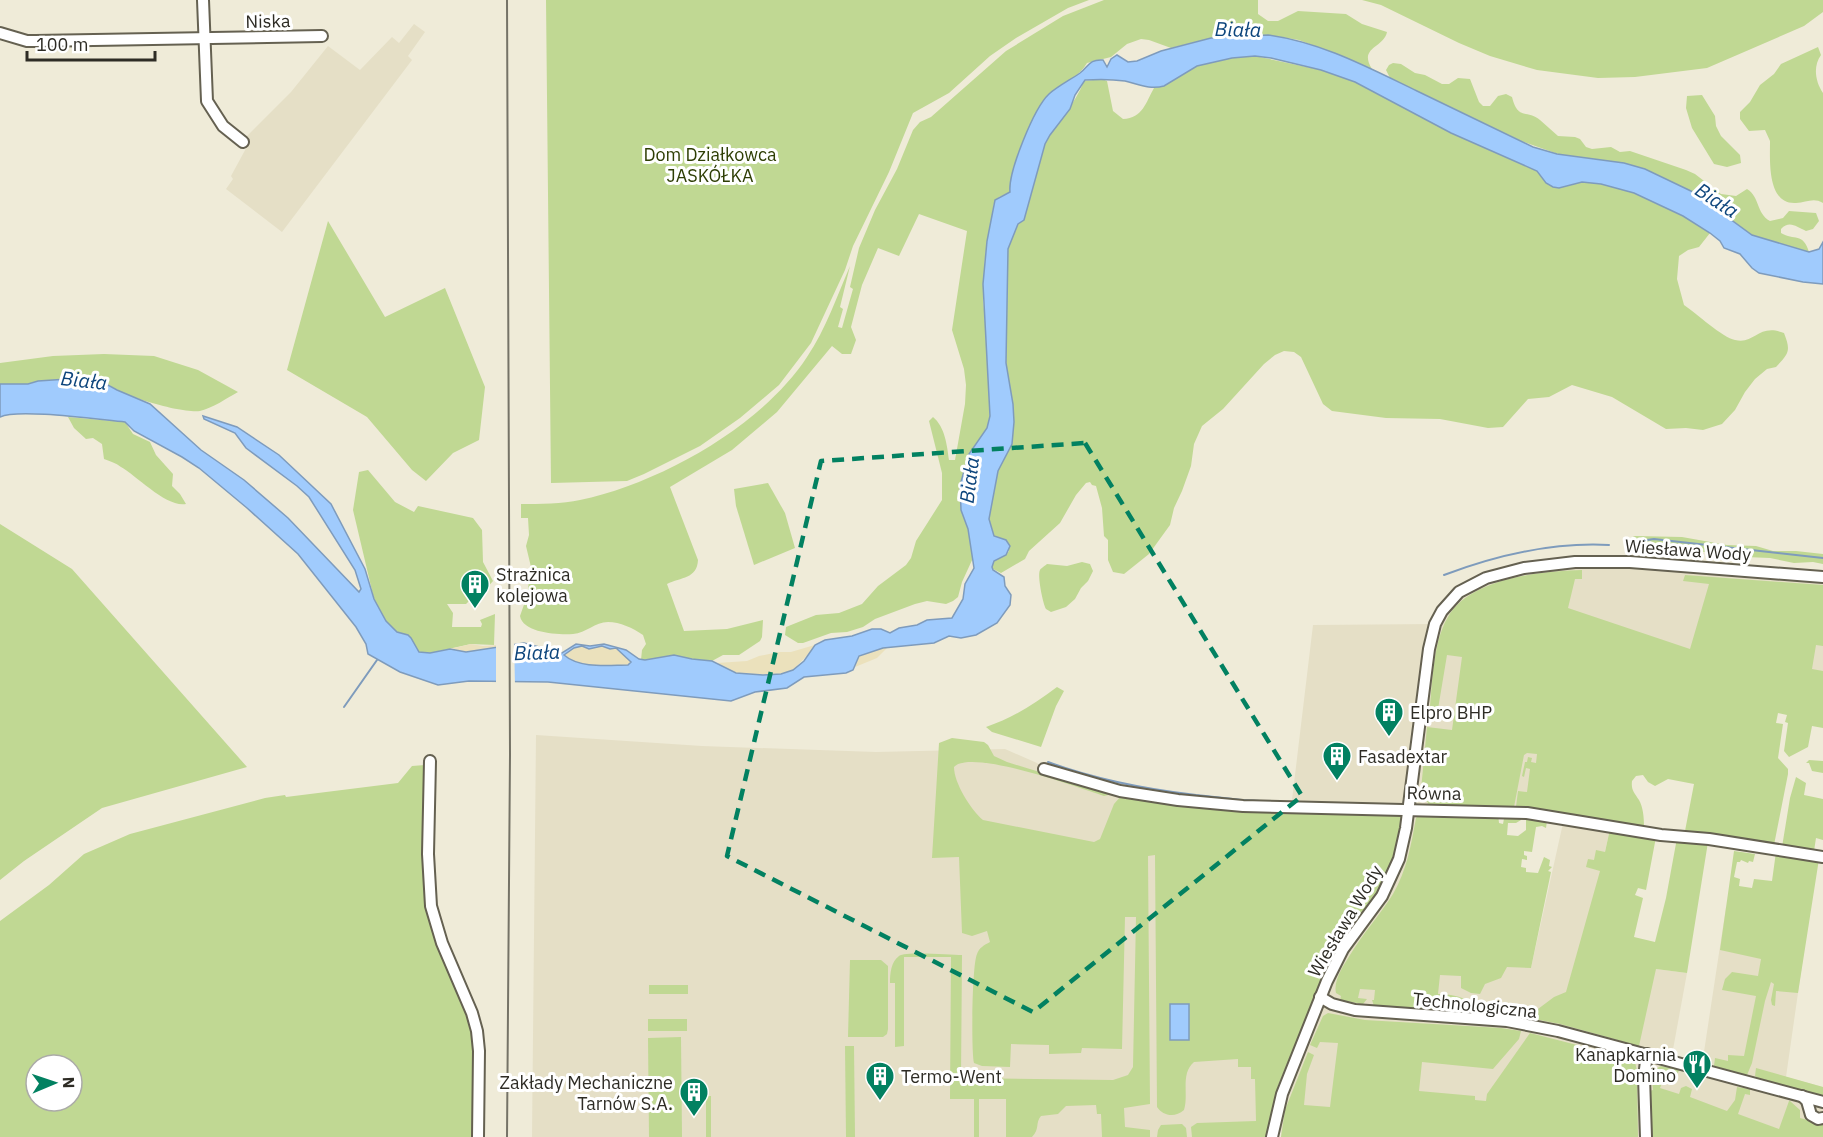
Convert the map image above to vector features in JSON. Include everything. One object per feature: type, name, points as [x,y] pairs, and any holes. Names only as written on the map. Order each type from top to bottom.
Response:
[{"type":"street","points":[[203,0],[207,101],[223,126],[243,142]]},
{"type":"street","name":"Niska","points":[[0,33],[27,41],[322,36]]},
{"type":"street","name":"Wiesława Wody","points":[[1272,1137],[1282,1094],[1335,963],[1387,886],[1401,852],[1409,809],[1429,649],[1435,624],[1449,600],[1471,584],[1515,570],[1575,562],[1649,563],[1823,577]]},
{"type":"street","points":[[430,761],[428,854],[431,906],[442,943],[472,1013],[477,1031],[479,1051],[478,1137]]},
{"type":"street","name":"Równa","points":[[1044,769],[1120,791],[1178,800],[1243,806],[1527,813],[1661,835],[1709,839],[1823,857]]},
{"type":"street","name":"Technologiczna","points":[[1320,997],[1332,1004],[1355,1010],[1507,1021],[1558,1031],[1823,1102]]},
{"type":"street","points":[[1646,1137],[1644,1077],[1647,1054]]},
{"type":"street","points":[[1802,1096],[1807,1101],[1811,1115],[1818,1119],[1823,1118]]},
{"type":"highlighted area","points":[[1085,443],[1302,796],[1033,1012],[727,856],[821,461]]},
{"type":"shaded area","points":[[414,24],[425,32],[408,56],[412,60],[282,232],[226,189],[250,141],[245,138],[291,92],[328,46],[360,70],[392,37],[399,43]]},
{"type":"shaded area","points":[[1640,568],[1823,582],[1823,716],[1744,701],[1527,813],[1492,820],[1531,968],[1563,823],[1610,829],[1572,999],[1656,969],[1687,973],[1672,1055],[1702,1065],[1726,907],[1808,923],[1786,1077],[1823,1087],[1823,1137],[1281,1137],[1282,1094],[1327,981],[1382,896],[1405,837],[1408,809],[1292,800],[1313,625],[1435,624],[1466,593],[1500,580],[1561,569]]},
{"type":"shaded area","name":"Zakłady Mechaniczne Tarnów S.A.","points":[[536,735],[702,746],[876,752],[1005,749],[1037,763],[1044,769],[1091,783],[1200,802],[1250,1058],[1262,1087],[1261,1137],[532,1137]]},
{"type":"green space","name":"Dom Działkowca JASKÓŁKA","points":[[546,0],[1089,0],[1068,8],[1016,38],[990,56],[949,93],[913,113],[889,172],[853,246],[845,270],[811,343],[779,385],[740,418],[700,446],[644,474],[627,481],[551,483]]},
{"type":"green space","points":[[1104,0],[1258,0],[1258,14],[1268,21],[1278,21],[1298,11],[1346,14],[1362,24],[1387,32],[1368,56],[1372,69],[1299,40],[1268,35],[1211,38],[1171,48],[1141,39],[1127,44],[1111,57],[1087,63],[1076,76],[1046,98],[1018,155],[1010,192],[999,197],[994,203],[985,257],[983,299],[990,416],[987,428],[969,454],[960,485],[961,510],[968,529],[973,558],[958,597],[946,604],[927,601],[915,604],[875,619],[863,627],[847,632],[831,633],[803,643],[798,643],[785,635],[786,627],[816,615],[839,613],[862,604],[878,586],[906,565],[911,558],[916,541],[942,500],[942,473],[929,421],[933,417],[943,431],[949,460],[955,460],[966,385],[964,369],[952,330],[967,231],[919,214],[899,256],[878,248],[862,285],[851,327],[856,340],[851,354],[842,354],[832,346],[777,412],[732,450],[670,487],[698,560],[695,571],[667,584],[684,631],[727,629],[763,620],[760,641],[739,655],[723,655],[712,661],[674,655],[641,660],[642,650],[646,644],[643,635],[622,624],[603,622],[578,633],[567,634],[542,632],[527,626],[520,616],[527,596],[531,567],[526,546],[529,535],[528,518],[521,518],[521,504],[573,501],[611,492],[643,480],[707,448],[764,406],[788,382],[814,346],[850,266],[840,307],[843,309],[838,327],[842,328],[853,289],[850,287],[859,248],[913,130],[1006,51],[1063,16]]},
{"type":"green space","points":[[1362,0],[1823,0],[1823,12],[1804,26],[1707,68],[1635,77],[1598,78],[1537,70],[1490,56],[1381,5]]},
{"type":"green space","points":[[1818,47],[1821,55],[1818,59],[1816,74],[1823,93],[1823,203],[1816,200],[1787,202],[1775,190],[1772,180],[1770,141],[1765,130],[1749,131],[1740,119],[1740,112],[1750,102],[1760,85],[1774,74],[1781,64]]},
{"type":"green space","points":[[1255,56],[1321,70],[1355,82],[1453,134],[1537,171],[1546,183],[1559,188],[1582,182],[1601,184],[1634,193],[1683,216],[1710,233],[1699,247],[1679,256],[1677,279],[1684,305],[1717,330],[1735,340],[1747,340],[1768,331],[1784,333],[1788,344],[1786,355],[1776,367],[1767,369],[1755,379],[1735,410],[1722,424],[1703,430],[1666,429],[1612,397],[1572,385],[1549,397],[1528,399],[1503,427],[1488,428],[1440,419],[1386,418],[1332,411],[1323,404],[1301,357],[1294,352],[1284,351],[1264,364],[1223,409],[1202,426],[1194,444],[1191,466],[1174,508],[1170,525],[1149,554],[1124,574],[1113,572],[1108,560],[1108,540],[1104,536],[1102,508],[1096,486],[1090,482],[1086,483],[1076,495],[1060,523],[1029,551],[1025,559],[1001,573],[993,569],[994,561],[1009,551],[1006,541],[994,536],[989,518],[998,471],[1012,444],[1014,422],[1006,363],[1008,249],[1018,224],[1024,220],[1045,144],[1076,98],[1084,81],[1102,79],[1107,81],[1113,111],[1123,119],[1130,118],[1146,104],[1154,88],[1165,85],[1204,63]]},
{"type":"green space","points":[[1393,63],[1401,64],[1415,73],[1425,75],[1442,84],[1449,84],[1458,78],[1470,79],[1479,102],[1483,106],[1490,106],[1498,96],[1506,94],[1512,97],[1520,112],[1540,120],[1558,136],[1580,139],[1586,147],[1592,149],[1611,147],[1620,152],[1630,151],[1686,170],[1721,194],[1736,196],[1747,189],[1754,196],[1762,214],[1770,221],[1783,218],[1789,211],[1816,213],[1819,221],[1813,229],[1806,231],[1787,225],[1781,229],[1781,233],[1801,239],[1809,252],[1752,235],[1693,192],[1594,159],[1558,154],[1521,141],[1390,78],[1386,70]]},
{"type":"green space","points":[[1702,95],[1715,116],[1716,126],[1721,136],[1740,155],[1741,163],[1727,167],[1714,164],[1692,128],[1686,108],[1687,96]]},
{"type":"green space","points":[[328,221],[385,317],[445,288],[485,387],[479,440],[453,453],[426,481],[412,470],[367,417],[287,370]]},
{"type":"green space","points":[[104,354],[154,356],[198,370],[238,392],[210,408],[192,411],[180,410],[135,397],[110,386],[104,380],[83,378],[38,381],[28,384],[0,384],[0,363],[53,356]]},
{"type":"green space","points":[[68,417],[125,422],[133,434],[150,442],[156,455],[173,474],[172,486],[186,504],[170,501],[119,466],[104,459],[102,444],[93,438],[86,439],[74,428]]},
{"type":"green space","points":[[368,470],[395,502],[414,512],[418,506],[473,518],[482,530],[483,562],[493,581],[475,601],[469,601],[466,604],[447,604],[453,613],[452,627],[481,627],[480,620],[495,614],[494,645],[471,644],[430,653],[419,652],[408,635],[397,632],[386,621],[374,599],[353,510],[359,472]]},
{"type":"green space","points":[[768,483],[785,513],[795,548],[754,565],[736,506],[734,489]]},
{"type":"green space","points":[[0,524],[72,569],[247,767],[102,808],[0,880]]},
{"type":"green space","points":[[1635,536],[1682,537],[1727,545],[1756,546],[1773,551],[1823,554],[1823,564],[1794,563],[1724,552],[1703,552],[1670,545],[1631,546],[1626,540]]},
{"type":"green space","points":[[1082,562],[1090,564],[1093,571],[1075,599],[1066,607],[1051,612],[1046,609],[1040,583],[1040,569],[1047,564],[1067,566]]},
{"type":"green space","points":[[1582,570],[1582,579],[1575,579],[1568,608],[1690,649],[1709,584],[1683,581],[1685,575],[1823,585],[1823,646],[1816,645],[1812,669],[1823,671],[1823,728],[1812,726],[1808,747],[1789,757],[1784,751],[1787,715],[1778,713],[1776,723],[1783,724],[1778,758],[1788,769],[1788,774],[1774,845],[1685,831],[1694,784],[1668,779],[1655,786],[1643,775],[1636,776],[1632,784],[1641,806],[1644,826],[1516,807],[1518,791],[1527,792],[1530,769],[1526,768],[1524,777],[1522,776],[1525,762],[1528,757],[1532,758],[1531,762],[1536,763],[1537,754],[1524,755],[1514,807],[1427,806],[1428,802],[1420,800],[1427,727],[1452,730],[1462,657],[1447,655],[1436,721],[1429,720],[1436,653],[1448,617],[1458,604],[1473,593],[1490,585],[1528,575]]},
{"type":"green space","points":[[1057,687],[1064,691],[1041,747],[992,732],[986,727],[1023,710]]},
{"type":"green space","points":[[952,738],[984,742],[994,756],[1007,762],[1108,793],[1104,796],[1026,771],[981,762],[964,762],[954,767],[957,781],[969,803],[983,820],[1094,842],[1100,839],[1114,804],[1121,796],[1402,815],[1397,849],[1386,877],[1327,965],[1278,1086],[1267,1137],[1192,1137],[1191,1127],[1197,1123],[1256,1121],[1255,1079],[1251,1079],[1251,1067],[1238,1067],[1238,1059],[1194,1062],[1187,1072],[1184,1110],[1169,1115],[1157,1107],[1155,855],[1148,856],[1150,1104],[1124,1108],[1125,1127],[1150,1130],[1150,1137],[1102,1137],[1101,1114],[1097,1114],[1096,1105],[1066,1106],[1058,1114],[1041,1116],[1032,1137],[1006,1137],[1006,1099],[979,1099],[979,1137],[974,1137],[974,1099],[950,1099],[951,957],[904,957],[904,1046],[895,1047],[895,983],[890,983],[894,961],[899,956],[910,954],[962,955],[961,1078],[1113,1080],[1128,1075],[1133,1067],[1136,917],[1125,917],[1122,1049],[1082,1048],[1081,1053],[1049,1054],[1049,1045],[1011,1044],[1010,1067],[982,1066],[974,1063],[972,1008],[975,961],[979,950],[990,942],[987,931],[972,936],[962,933],[959,857],[932,858],[939,743]]},
{"type":"green space","points":[[1809,760],[1823,761],[1823,773],[1812,771],[1809,763],[1806,763]]},
{"type":"green space","points":[[425,765],[428,902],[474,1034],[474,1137],[0,1137],[0,921],[49,885],[84,854],[130,834],[265,798],[398,783],[412,766]]},
{"type":"green space","points":[[1796,777],[1806,783],[1804,795],[1823,799],[1823,840],[1816,838],[1814,851],[1782,847]]},
{"type":"green space","points":[[1505,813],[1521,814],[1521,820],[1508,823],[1507,835],[1518,836],[1526,830],[1526,820],[1547,821],[1546,828],[1536,827],[1532,852],[1524,851],[1527,860],[1522,859],[1521,867],[1526,868],[1526,872],[1538,873],[1544,857],[1550,860],[1549,866],[1552,867],[1548,871],[1551,872],[1531,968],[1507,967],[1501,978],[1485,984],[1480,994],[1461,988],[1461,976],[1440,975],[1438,994],[1447,994],[1479,1003],[1508,1003],[1506,1013],[1374,1006],[1372,1000],[1374,1000],[1375,990],[1360,989],[1358,998],[1367,999],[1363,1004],[1340,1000],[1341,996],[1336,993],[1335,988],[1340,973],[1398,885],[1408,857],[1416,818],[1418,816],[1498,814],[1499,823],[1503,824]]},
{"type":"green space","points":[[1610,829],[1656,837],[1646,890],[1638,888],[1635,895],[1643,898],[1634,937],[1655,942],[1677,838],[1708,842],[1687,973],[1656,969],[1639,1046],[1513,1013],[1518,1005],[1538,1009],[1554,997],[1566,992],[1600,871],[1586,867],[1588,859],[1594,860],[1596,850],[1605,852]]},
{"type":"green space","points":[[1734,851],[1755,854],[1753,862],[1748,863],[1741,860],[1737,862],[1734,877],[1740,879],[1739,886],[1752,888],[1754,879],[1772,881],[1776,852],[1819,859],[1798,993],[1776,991],[1775,1006],[1772,1005],[1774,984],[1771,982],[1752,1063],[1747,1075],[1714,1066],[1715,1058],[1728,1061],[1728,1055],[1744,1056],[1756,996],[1722,990],[1725,979],[1732,972],[1758,976],[1761,959],[1720,950]]},
{"type":"green space","points":[[850,960],[881,960],[888,966],[888,1029],[887,1034],[883,1037],[848,1037]]},
{"type":"green space","points":[[649,985],[688,985],[688,994],[649,994]]},
{"type":"green space","points":[[1328,1013],[1365,1020],[1521,1031],[1519,1039],[1493,1069],[1422,1062],[1419,1091],[1475,1096],[1475,1100],[1486,1101],[1487,1094],[1530,1033],[1632,1059],[1637,1071],[1638,1137],[1281,1137],[1285,1110],[1308,1052],[1314,1055],[1307,1074],[1304,1105],[1330,1107],[1338,1043],[1320,1042],[1317,1048],[1310,1045],[1323,1016]]},
{"type":"green space","points":[[648,1019],[687,1019],[687,1031],[648,1031]]},
{"type":"green space","points":[[681,1037],[682,1137],[649,1137],[648,1038]]},
{"type":"green space","points":[[845,1046],[854,1046],[855,1137],[846,1137]]},
{"type":"green space","points":[[1661,1066],[1679,1070],[1678,1073],[1663,1081],[1660,1088],[1679,1094],[1681,1088],[1686,1086],[1692,1089],[1690,1097],[1727,1111],[1735,1100],[1737,1087],[1750,1089],[1750,1095],[1745,1094],[1738,1114],[1779,1129],[1790,1101],[1800,1110],[1800,1118],[1823,1124],[1823,1137],[1651,1137],[1649,1091],[1653,1090],[1654,1073]]},
{"type":"green space","points":[[1756,1068],[1823,1087],[1823,1096],[1758,1078],[1755,1076]]},
{"type":"green space","points":[[706,1096],[711,1096],[711,1137],[706,1137]]},
{"type":"green space","points":[[1182,1124],[1186,1128],[1187,1137],[1157,1137],[1161,1125]]},
{"type":"sand","points":[[471,644],[483,646],[514,644],[466,652],[450,649]]},
{"type":"sand","points":[[818,644],[793,670],[781,674],[736,673],[717,663],[747,661],[759,656],[791,652]]},
{"type":"sand","points":[[582,646],[616,648],[631,662],[628,665],[594,665],[578,662],[564,655]]},
{"type":"sand","points":[[887,648],[877,658],[855,667],[859,656]]},
{"type":"water","name":"Biała","points":[[1268,35],[1307,43],[1363,65],[1533,147],[1557,154],[1624,163],[1645,169],[1693,192],[1752,235],[1809,252],[1819,249],[1823,242],[1823,284],[1759,273],[1740,254],[1724,248],[1720,241],[1710,233],[1683,216],[1634,193],[1601,184],[1582,182],[1559,188],[1553,187],[1546,183],[1537,171],[1451,133],[1355,82],[1321,70],[1255,56],[1232,58],[1197,66],[1159,87],[1115,80],[1085,80],[1075,95],[1070,109],[1045,144],[1024,220],[1018,224],[1008,249],[1006,363],[1014,422],[1012,444],[998,471],[989,519],[994,536],[1006,540],[1010,546],[1006,555],[994,561],[992,567],[1004,577],[1005,586],[1011,595],[1010,605],[997,623],[976,635],[961,638],[949,636],[934,643],[883,648],[859,656],[853,670],[846,673],[804,677],[787,688],[755,692],[731,701],[548,682],[469,681],[438,685],[400,672],[368,654],[366,644],[356,627],[298,554],[247,508],[199,468],[182,457],[134,431],[125,422],[41,414],[0,417],[0,384],[28,384],[38,381],[83,378],[104,380],[106,384],[117,390],[150,404],[201,450],[244,480],[288,518],[359,592],[361,589],[355,570],[309,497],[246,448],[235,433],[204,419],[203,416],[237,427],[279,455],[331,504],[365,569],[374,599],[386,621],[397,632],[408,635],[419,652],[430,653],[450,649],[466,652],[524,643],[562,653],[576,644],[590,646],[604,644],[626,650],[639,659],[674,655],[712,661],[736,673],[781,674],[793,670],[804,661],[815,645],[825,640],[852,636],[872,629],[881,629],[890,633],[927,620],[952,618],[963,599],[965,584],[974,568],[968,529],[961,510],[960,485],[969,454],[987,428],[990,416],[983,284],[987,241],[995,200],[1010,192],[1013,170],[1023,141],[1043,101],[1090,63],[1103,60],[1107,67],[1111,59],[1117,55],[1128,62],[1137,61],[1161,51],[1211,38]],"holes":[[[582,646],[589,649],[602,646],[610,649],[616,648],[631,662],[628,665],[595,665],[578,662],[564,655]]]},
{"type":"water","points":[[1170,1004],[1189,1004],[1189,1040],[1170,1040]]},
{"type":"pier","points":[[514,641],[515,686],[496,685],[496,645]]},
{"type":"waterway","points":[[1633,542],[1654,539],[1823,558]]},
{"type":"waterway","points":[[1444,575],[1484,561],[1525,551],[1567,546],[1609,545]]},
{"type":"waterway","points":[[344,707],[377,660]]},
{"type":"waterway","points":[[1048,762],[1084,774],[1139,787],[1238,800],[1264,801]]},
{"type":"railway","points":[[507,0],[510,755],[507,1137]]},
{"type":"place","name":"Strażnica kolejowa","points":[[475,610]]},
{"type":"place","name":"Elpro BHP","points":[[1389,738]]},
{"type":"place","name":"Fasadextar","points":[[1337,782]]},
{"type":"place","name":"Kanapkarnia Domino","points":[[1697,1090]]},
{"type":"place","name":"Termo-Went","points":[[880,1102]]},
{"type":"place","name":"Zakłady Mechaniczne Tarnów S.A.","points":[[694,1118]]}]
